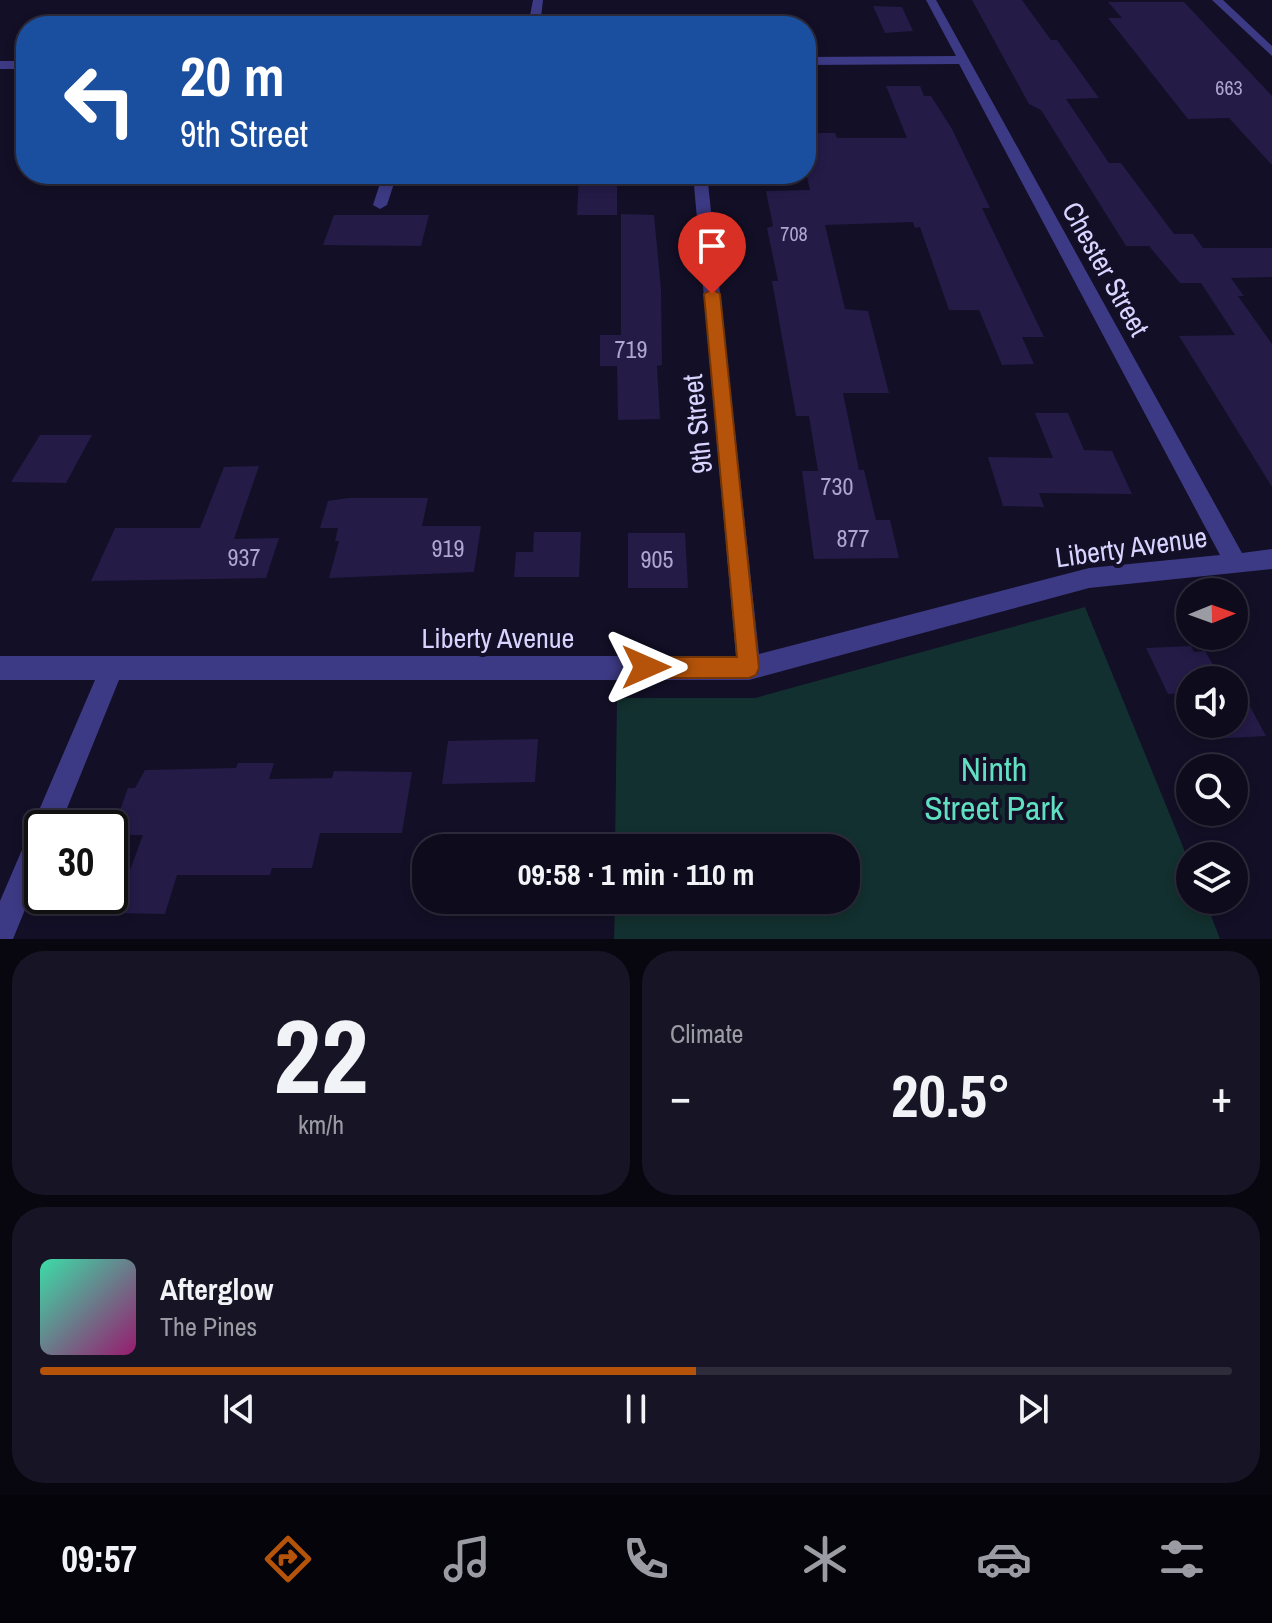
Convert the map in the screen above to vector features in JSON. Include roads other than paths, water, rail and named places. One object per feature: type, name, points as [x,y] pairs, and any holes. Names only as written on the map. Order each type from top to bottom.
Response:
[{"type":"street","name":"Chester Street","points":[[931,0],[1236,563]]},
{"type":"street","points":[[1217,0],[1272,52]]},
{"type":"street","points":[[816,61],[963,60]]},
{"type":"street","points":[[380,205],[387,184]]},
{"type":"street","name":"9th Street","points":[[701,184],[749,668]]},
{"type":"street","name":"Liberty Avenue","points":[[0,668],[749,668],[1089,578],[1272,559]]},
{"type":"street","points":[[53,810],[112,668]]},
{"type":"street","points":[[0,935],[24,878]]},
{"type":"park label","name":"Ninth Street Park","points":[[994,788]]}]
